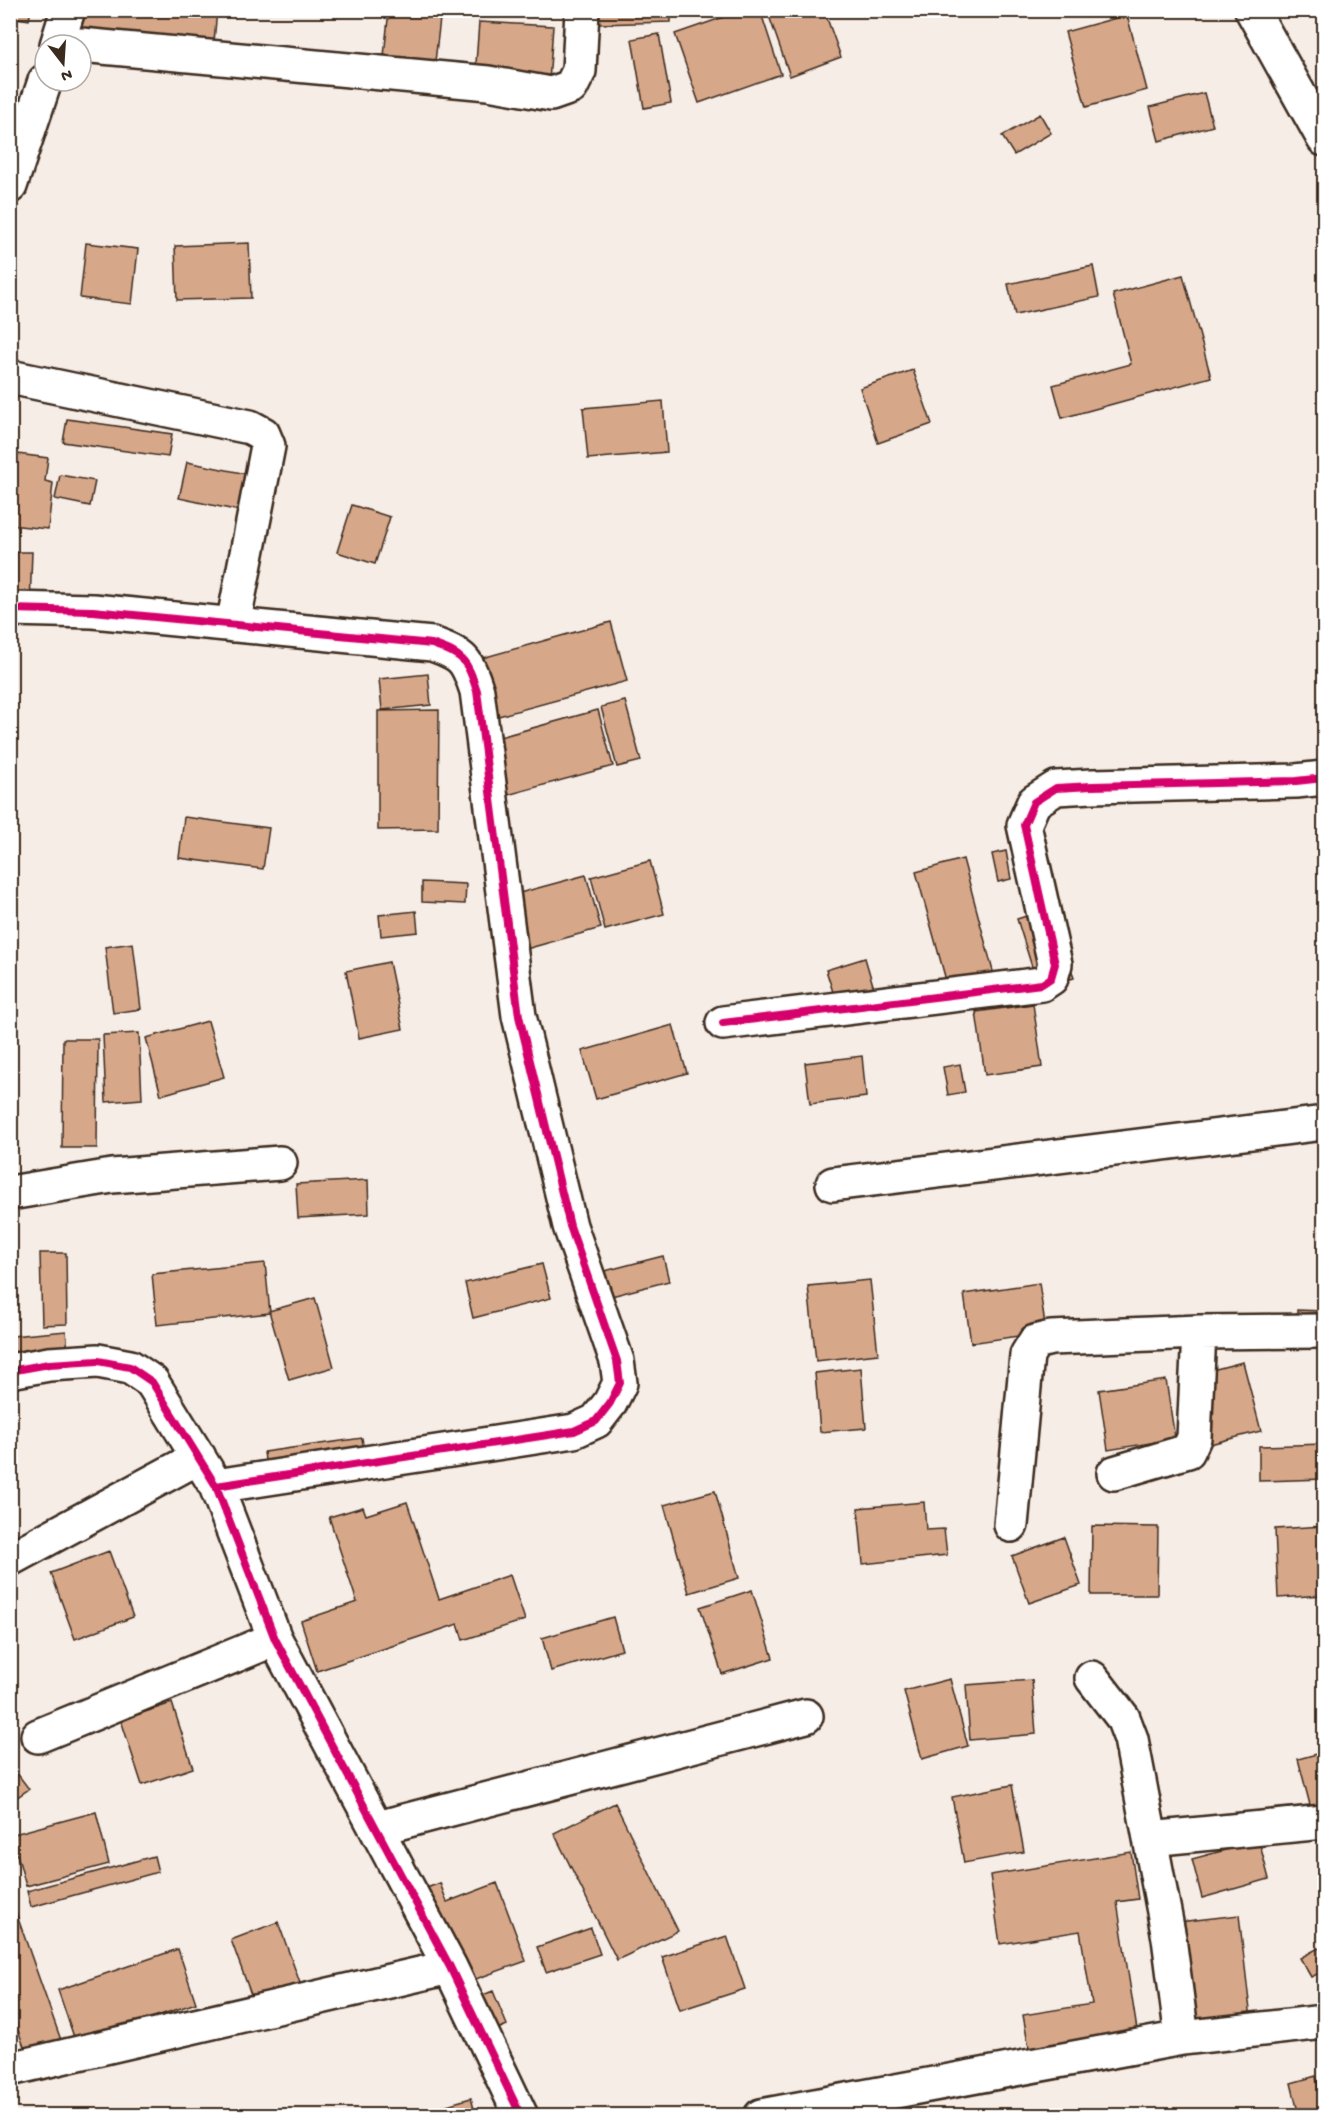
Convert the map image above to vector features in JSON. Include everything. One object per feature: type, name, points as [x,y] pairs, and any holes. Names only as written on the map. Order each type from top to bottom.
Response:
[{"type":"street","points":[[68,10],[68,33]]},
{"type":"street","points":[[93,47],[488,83],[551,94],[571,87],[579,71],[582,10]]},
{"type":"street","points":[[1252,10],[1324,139]]},
{"type":"street","points":[[10,186],[41,93]]},
{"type":"street","points":[[10,377],[250,427],[263,434],[268,446],[234,625]]},
{"type":"street","points":[[10,609],[93,611],[432,644],[452,651],[469,666],[477,691],[519,1016],[570,1226],[617,1361],[620,1383],[610,1403],[596,1421],[574,1431],[216,1486]]},
{"type":"street","points":[[723,1023],[1042,984],[1051,978],[1055,964],[1024,825],[1034,802],[1056,788],[1296,781],[1324,778]]},
{"type":"street","points":[[833,1184],[1324,1122]]},
{"type":"street","points":[[10,1193],[112,1176],[280,1163]]},
{"type":"street","points":[[1011,1525],[1028,1355],[1035,1342],[1051,1338],[1324,1330]]},
{"type":"street","points":[[1114,1473],[1188,1450],[1194,1438],[1198,1332]]},
{"type":"street","points":[[10,1371],[98,1361],[130,1367],[152,1382],[216,1486],[275,1639],[450,1966],[521,2115]]},
{"type":"street","points":[[10,1559],[199,1458]]},
{"type":"street","points":[[38,1736],[275,1639]]},
{"type":"street","points":[[1092,1678],[1123,1718],[1131,1739],[1168,1938],[1182,2038]]},
{"type":"street","points":[[378,1828],[806,1716]]},
{"type":"street","points":[[1150,1839],[1324,1822]]},
{"type":"street","points":[[10,2069],[450,1966]]},
{"type":"street","points":[[761,2115],[1182,2038],[1324,2022]]},
{"type":"building","points":[[10,10],[31,10],[29,20],[10,17]]},
{"type":"building","points":[[80,10],[217,10],[212,63],[93,47],[93,33],[78,33]]},
{"type":"building","points":[[389,10],[441,10],[433,79],[382,74]]},
{"type":"building","points":[[389,10],[441,10],[433,79],[382,74]]},
{"type":"building","points":[[597,10],[671,10],[671,22],[598,24]]},
{"type":"building","points":[[597,10],[671,10],[671,22],[598,24]]},
{"type":"building","points":[[744,10],[760,10],[781,74],[699,103],[675,34]]},
{"type":"building","points":[[744,10],[760,10],[781,74],[699,103],[675,34]]},
{"type":"building","points":[[767,10],[824,10],[841,57],[790,76]]},
{"type":"building","points":[[767,10],[824,10],[841,57],[790,76]]},
{"type":"building","points":[[1127,15],[1147,90],[1086,107],[1065,32]]},
{"type":"building","points":[[1127,15],[1147,90],[1086,107],[1065,32]]},
{"type":"building","points":[[479,22],[553,26],[549,82],[475,77]]},
{"type":"building","points":[[479,22],[553,26],[549,82],[475,77]]},
{"type":"building","points":[[659,34],[671,103],[644,108],[632,39]]},
{"type":"building","points":[[659,34],[671,103],[644,108],[632,39]]},
{"type":"building","points":[[1204,93],[1213,126],[1159,141],[1150,107]]},
{"type":"building","points":[[1040,114],[1051,133],[1014,155],[1002,136]]},
{"type":"building","points":[[86,243],[138,249],[132,304],[80,298]]},
{"type":"building","points":[[249,243],[251,298],[177,300],[175,246]]},
{"type":"building","points":[[1093,266],[1099,297],[1015,315],[1008,284]]},
{"type":"building","points":[[1183,275],[1211,377],[1062,418],[1053,385],[1131,364],[1113,294]]},
{"type":"building","points":[[913,370],[932,424],[878,443],[860,388]]},
{"type":"building","points":[[913,370],[932,424],[878,443],[860,388]]},
{"type":"building","points":[[663,401],[667,452],[588,459],[583,408]]},
{"type":"building","points":[[663,401],[667,452],[588,459],[583,408]]},
{"type":"building","points":[[67,419],[172,434],[168,457],[63,442]]},
{"type":"building","points":[[10,453],[48,458],[45,481],[53,483],[48,529],[10,525]]},
{"type":"building","points":[[187,462],[257,476],[249,513],[179,498]]},
{"type":"building","points":[[60,475],[95,481],[90,506],[55,499]]},
{"type":"building","points":[[352,505],[390,517],[375,564],[337,552]]},
{"type":"building","points":[[352,505],[390,517],[375,564],[337,552]]},
{"type":"building","points":[[10,552],[32,552],[30,604],[10,604]]},
{"type":"building","points":[[611,622],[627,681],[491,718],[475,660]]},
{"type":"building","points":[[611,622],[627,681],[491,718],[475,660]]},
{"type":"building","points":[[428,674],[431,705],[382,710],[379,679]]},
{"type":"building","points":[[428,674],[431,705],[382,710],[379,679]]},
{"type":"building","points":[[625,701],[641,761],[617,767],[601,707]]},
{"type":"building","points":[[625,701],[641,761],[617,767],[601,707]]},
{"type":"building","points":[[439,710],[438,829],[378,830],[378,711]]},
{"type":"building","points":[[439,710],[438,829],[378,830],[378,711]]},
{"type":"building","points":[[598,710],[613,766],[500,797],[485,741]]},
{"type":"building","points":[[598,710],[613,766],[500,797],[485,741]]},
{"type":"building","points":[[184,817],[269,828],[263,869],[179,858]]},
{"type":"building","points":[[1006,851],[1011,879],[998,882],[992,854]]},
{"type":"building","points":[[1006,851],[1011,879],[998,882],[992,854]]},
{"type":"building","points":[[963,859],[998,990],[952,1002],[916,872]]},
{"type":"building","points":[[963,859],[998,990],[952,1002],[916,872]]},
{"type":"building","points":[[650,861],[664,914],[605,930],[591,877]]},
{"type":"building","points":[[650,861],[664,914],[605,930],[591,877]]},
{"type":"building","points":[[586,875],[601,928],[526,949],[512,895]]},
{"type":"building","points":[[586,875],[601,928],[526,949],[512,895]]},
{"type":"building","points":[[422,882],[466,884],[465,904],[422,902]]},
{"type":"building","points":[[422,882],[466,884],[465,904],[422,902]]},
{"type":"building","points":[[1052,908],[1074,978],[1039,989],[1017,919]]},
{"type":"building","points":[[1052,908],[1074,978],[1039,989],[1017,919]]},
{"type":"building","points":[[416,911],[418,932],[381,936],[379,915]]},
{"type":"building","points":[[133,943],[141,1009],[113,1013],[105,947]]},
{"type":"building","points":[[865,958],[878,1002],[840,1014],[826,970]]},
{"type":"building","points":[[865,958],[878,1002],[840,1014],[826,970]]},
{"type":"building","points":[[389,962],[403,1029],[359,1038],[346,971]]},
{"type":"building","points":[[1033,1004],[1042,1067],[985,1075],[976,1012]]},
{"type":"building","points":[[1033,1004],[1042,1067],[985,1075],[976,1012]]},
{"type":"building","points":[[208,1021],[224,1077],[161,1095],[146,1038]]},
{"type":"building","points":[[673,1025],[687,1073],[596,1099],[582,1051]]},
{"type":"building","points":[[673,1025],[687,1073],[596,1099],[582,1051]]},
{"type":"building","points":[[139,1033],[142,1099],[106,1102],[103,1035]]},
{"type":"building","points":[[63,1039],[98,1039],[97,1148],[62,1148]]},
{"type":"building","points":[[862,1056],[866,1097],[810,1104],[805,1063]]},
{"type":"building","points":[[862,1056],[866,1097],[810,1104],[805,1063]]},
{"type":"building","points":[[960,1064],[965,1092],[948,1095],[943,1067]]},
{"type":"building","points":[[960,1064],[965,1092],[948,1095],[943,1067]]},
{"type":"building","points":[[368,1180],[369,1214],[298,1218],[296,1184]]},
{"type":"building","points":[[40,1253],[66,1253],[67,1324],[42,1325]]},
{"type":"building","points":[[663,1256],[669,1281],[600,1299],[593,1274]]},
{"type":"building","points":[[663,1256],[669,1281],[600,1299],[593,1274]]},
{"type":"building","points":[[265,1263],[270,1313],[157,1325],[152,1274]]},
{"type":"building","points":[[542,1264],[551,1298],[473,1318],[465,1283]]},
{"type":"building","points":[[870,1280],[878,1354],[816,1361],[808,1286]]},
{"type":"building","points":[[870,1280],[878,1354],[816,1361],[808,1286]]},
{"type":"building","points":[[1039,1283],[1046,1332],[971,1343],[964,1294]]},
{"type":"building","points":[[1039,1283],[1046,1332],[971,1343],[964,1294]]},
{"type":"building","points":[[315,1298],[334,1367],[289,1380],[269,1311]]},
{"type":"building","points":[[1297,1310],[1324,1311],[1324,1332],[1296,1331]]},
{"type":"building","points":[[66,1331],[69,1363],[15,1368],[12,1336]]},
{"type":"building","points":[[1243,1362],[1261,1431],[1210,1444],[1193,1375]]},
{"type":"building","points":[[861,1368],[866,1428],[820,1432],[815,1373]]},
{"type":"building","points":[[861,1368],[866,1428],[820,1432],[815,1373]]},
{"type":"building","points":[[1166,1380],[1175,1439],[1108,1450],[1099,1390]]},
{"type":"building","points":[[1166,1380],[1175,1439],[1108,1450],[1099,1390]]},
{"type":"building","points":[[362,1438],[366,1462],[267,1477],[264,1452]]},
{"type":"building","points":[[1324,1444],[1324,1479],[1259,1481],[1259,1446]]},
{"type":"building","points":[[715,1491],[739,1578],[689,1593],[664,1505]]},
{"type":"building","points":[[715,1491],[739,1578],[689,1593],[664,1505]]},
{"type":"building","points":[[407,1502],[439,1599],[510,1575],[525,1620],[463,1640],[458,1624],[317,1671],[301,1621],[357,1602],[329,1517],[363,1507],[366,1515]]},
{"type":"building","points":[[924,1502],[926,1530],[944,1529],[947,1555],[863,1564],[858,1508]]},
{"type":"building","points":[[924,1502],[926,1530],[944,1529],[947,1555],[863,1564],[858,1508]]},
{"type":"building","points":[[1092,1526],[1158,1527],[1157,1595],[1091,1595]]},
{"type":"building","points":[[1092,1526],[1158,1527],[1157,1595],[1091,1595]]},
{"type":"building","points":[[1324,1526],[1324,1595],[1278,1598],[1275,1529]]},
{"type":"building","points":[[1324,1526],[1324,1595],[1278,1598],[1275,1529]]},
{"type":"building","points":[[1064,1537],[1081,1585],[1029,1603],[1012,1556]]},
{"type":"building","points":[[1064,1537],[1081,1585],[1029,1603],[1012,1556]]},
{"type":"building","points":[[109,1551],[133,1617],[75,1639],[51,1573]]},
{"type":"building","points":[[752,1590],[773,1658],[722,1674],[700,1607]]},
{"type":"building","points":[[752,1590],[773,1658],[722,1674],[700,1607]]},
{"type":"building","points":[[613,1617],[622,1650],[551,1671],[542,1638]]},
{"type":"building","points":[[950,1679],[968,1746],[922,1759],[904,1691]]},
{"type":"building","points":[[950,1679],[968,1746],[922,1759],[904,1691]]},
{"type":"building","points":[[1032,1680],[1036,1734],[970,1740],[966,1685]]},
{"type":"building","points":[[1032,1680],[1036,1734],[970,1740],[966,1685]]},
{"type":"building","points":[[172,1703],[193,1768],[142,1785],[121,1720]]},
{"type":"building","points":[[1324,1752],[1324,1821],[1315,1824],[1298,1759]]},
{"type":"building","points":[[10,1764],[29,1789],[10,1802]]},
{"type":"building","points":[[1012,1785],[1024,1852],[964,1863],[952,1797]]},
{"type":"building","points":[[1012,1785],[1024,1852],[964,1863],[952,1797]]},
{"type":"building","points":[[615,1803],[678,1931],[617,1960],[554,1833]]},
{"type":"building","points":[[96,1812],[109,1864],[26,1886],[17,1854],[10,1856],[10,1835]]},
{"type":"building","points":[[1259,1841],[1269,1879],[1202,1898],[1192,1859]]},
{"type":"building","points":[[1259,1841],[1269,1879],[1202,1898],[1192,1859]]},
{"type":"building","points":[[1131,1852],[1138,1899],[1117,1902],[1137,2030],[1029,2048],[1023,2015],[1092,2004],[1080,1931],[1000,1944],[990,1875]]},
{"type":"building","points":[[1131,1852],[1138,1899],[1117,1902],[1137,2030],[1029,2048],[1023,2015],[1092,2004],[1080,1931],[1000,1944],[990,1875]]},
{"type":"building","points":[[154,1856],[158,1872],[31,1907],[27,1891]]},
{"type":"building","points":[[440,1883],[447,1902],[497,1883],[526,1961],[459,1985],[424,1889]]},
{"type":"building","points":[[15,1910],[62,2043],[27,2055],[10,2008],[10,1911]]},
{"type":"building","points":[[1239,1915],[1251,2019],[1173,2029],[1161,1924]]},
{"type":"building","points":[[1239,1915],[1251,2019],[1173,2029],[1161,1924]]},
{"type":"building","points":[[278,1922],[300,1983],[253,2000],[231,1940]]},
{"type":"building","points":[[591,1928],[600,1954],[546,1972],[537,1947]]},
{"type":"building","points":[[727,1936],[745,1989],[680,2010],[662,1957]]},
{"type":"building","points":[[1324,1945],[1324,1971],[1311,1977],[1300,1958]]},
{"type":"building","points":[[1324,1945],[1324,1971],[1311,1977],[1300,1958]]},
{"type":"building","points":[[178,1949],[196,2003],[76,2043],[58,1990]]},
{"type":"building","points":[[493,1991],[507,2025],[493,2031],[478,1997]]},
{"type":"building","points":[[1316,2076],[1324,2116],[1299,2116],[1291,2083]]},
{"type":"building","points":[[1316,2076],[1324,2116],[1299,2116],[1291,2083]]},
{"type":"building","points":[[471,2098],[476,2116],[445,2116],[443,2106]]},
{"type":"cycle path","points":[[10,609],[93,611],[432,644],[463,660],[477,691],[519,1016],[570,1226],[617,1361],[620,1383],[610,1403],[596,1421],[574,1431],[216,1486]]},
{"type":"cycle path","points":[[723,1023],[1042,984],[1051,978],[1055,964],[1024,825],[1034,802],[1056,788],[1296,781],[1324,778]]},
{"type":"cycle path","points":[[10,1371],[49,1364],[98,1361],[130,1367],[152,1382],[216,1486],[275,1639],[450,1967],[521,2116]]}]
